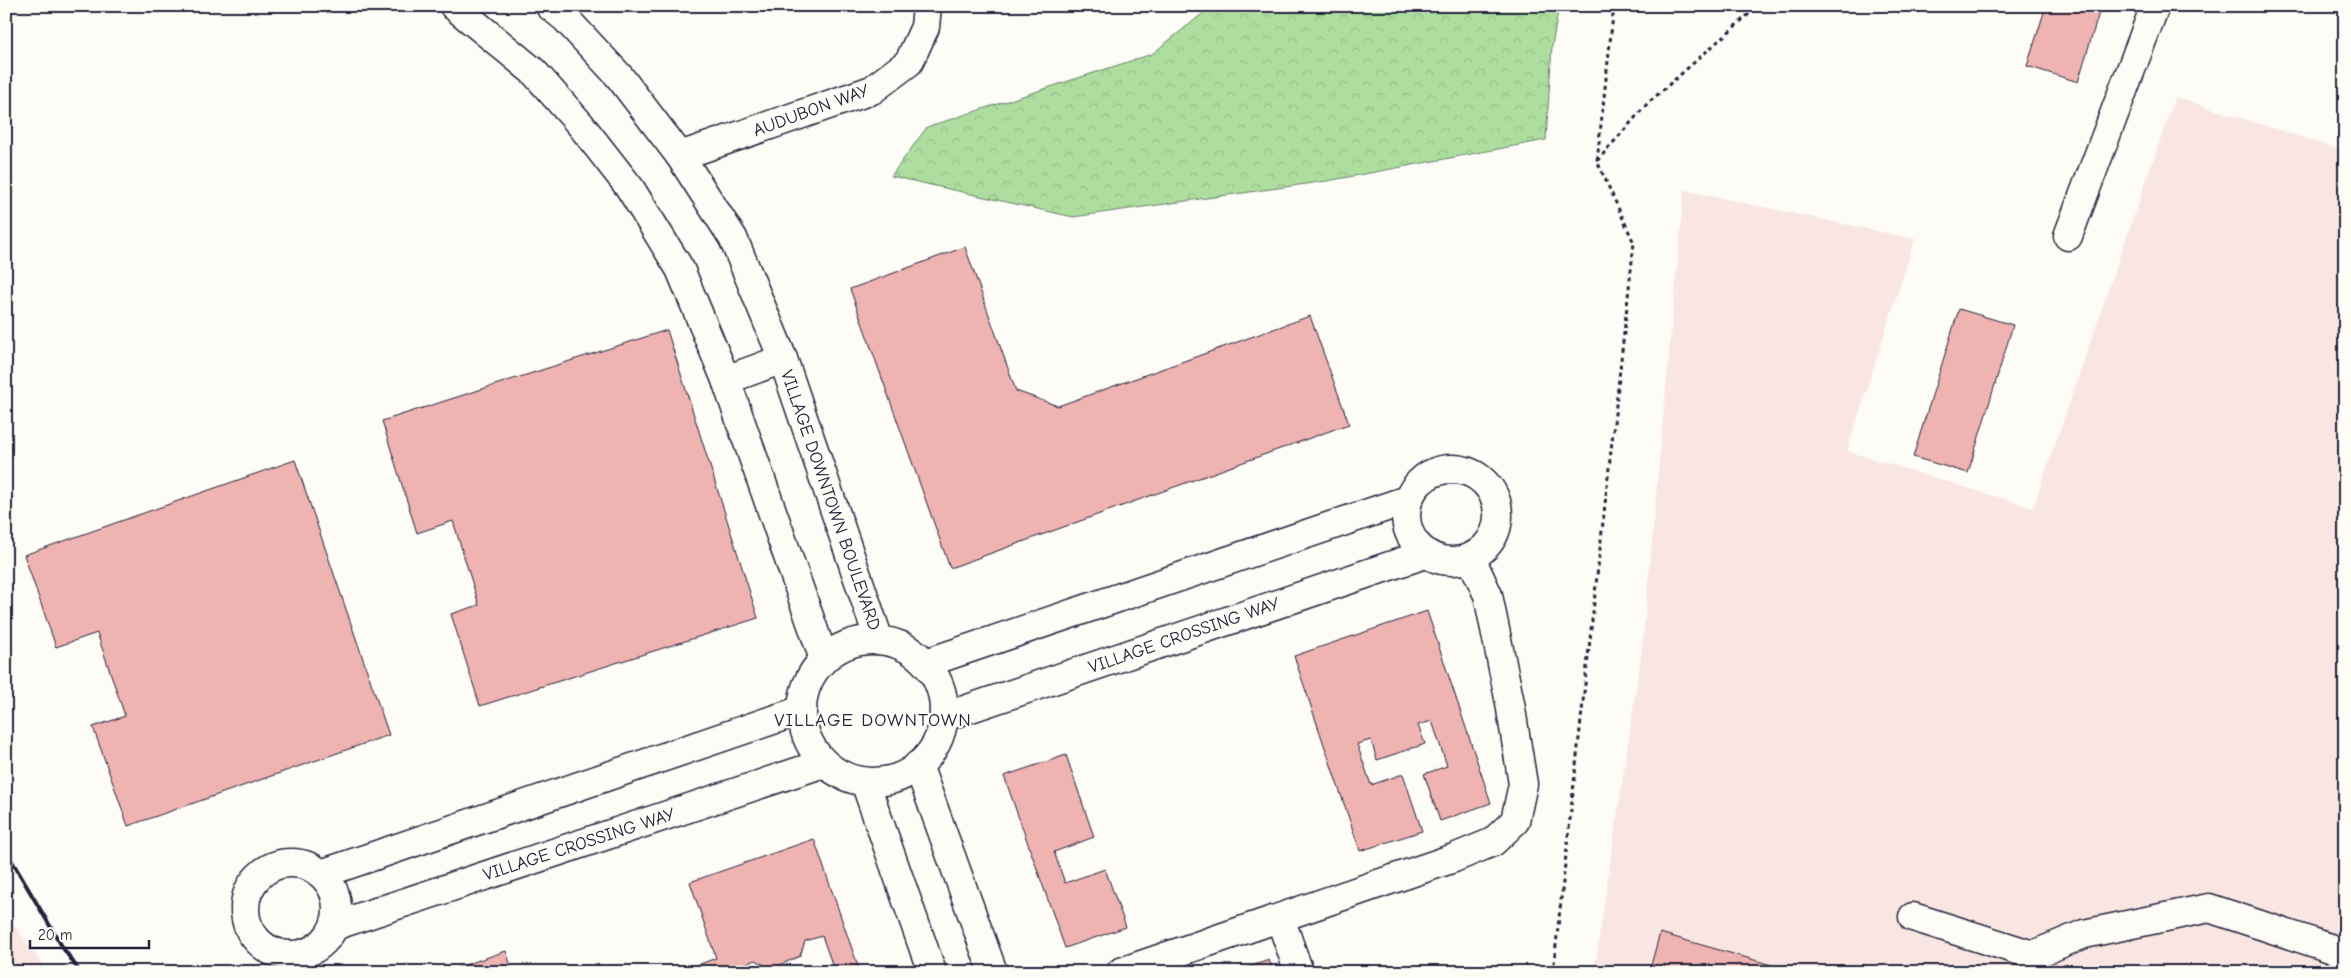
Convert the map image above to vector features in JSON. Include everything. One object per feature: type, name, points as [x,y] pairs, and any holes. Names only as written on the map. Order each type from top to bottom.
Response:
[{"type":"street","points":[[454,6],[534,72],[580,124],[630,188],[680,269],[726,380],[824,659]]},
{"type":"street","name":"VILLAGE DOWNTOWN BOULEVARD","points":[[550,6],[565,18],[619,76],[680,156],[733,238],[783,359],[879,640]]},
{"type":"street","name":"AUDUBON WAY","points":[[680,156],[872,90],[909,62],[925,27],[927,6]]},
{"type":"street","points":[[2068,236],[2155,6]]},
{"type":"street","name":"VILLAGE DOWNTOWN BOULEVARD","points":[[726,380],[783,359]]},
{"type":"street","points":[[1456,468],[1471,472],[1483,480],[1493,493],[1498,508],[1498,523],[1493,538],[1484,550],[1471,558],[1455,562],[1440,560],[1425,554],[1415,543],[1408,530],[1405,516],[1407,500],[1415,486],[1426,476],[1440,470],[1456,468]]},
{"type":"street","points":[[926,663],[1407,500]]},
{"type":"street","name":"VILLAGE CROSSING WAY","points":[[944,717],[1425,554]]},
{"type":"street","points":[[1122,972],[1454,858],[1492,842],[1515,821],[1523,784],[1510,703],[1488,595],[1471,558]]},
{"type":"street","name":"VILLAGE DOWNTOWN BOULEVARD","points":[[879,640],[897,644],[914,653],[926,663],[940,689],[944,717],[939,735],[931,752],[918,765],[907,774],[894,779],[880,782],[865,782],[843,776],[824,763],[812,748],[804,730],[802,710],[805,691],[812,674],[824,659],[841,648],[859,642],[879,640]]},
{"type":"street","points":[[321,874],[802,710]]},
{"type":"street","name":"VILLAGE CROSSING WAY","points":[[334,926],[824,763]]},
{"type":"street","points":[[918,765],[993,972]]},
{"type":"street","points":[[865,782],[932,972]]},
{"type":"street","points":[[291,862],[307,865],[321,874],[330,884],[336,897],[337,912],[334,926],[327,939],[289,964],[254,938],[244,916],[245,900],[251,885],[261,873],[275,865],[291,862]]},
{"type":"street","points":[[1913,917],[2033,955],[2084,934],[2209,908],[2345,953]]},
{"type":"street","points":[[1280,918],[1299,972]]},
{"type":"path","points":[[1553,972],[1634,243],[1597,161],[1614,6]]},
{"type":"path","points":[[1597,161],[1647,104],[1758,6]]},
{"type":"shaded area","points":[[2175,97],[2345,151],[2345,972],[1594,972],[1642,649],[1684,190],[1915,239],[1847,451],[2033,508]]},
{"type":"shaded area","points":[[6,914],[48,972],[6,972]]},
{"type":"green space","points":[[1212,6],[1559,6],[1552,46],[1546,140],[1327,181],[1073,217],[891,176],[927,127],[1152,54]]},
{"type":"building","points":[[2046,6],[2101,6],[2078,82],[2027,66]]},
{"type":"building","points":[[965,247],[1016,391],[1058,406],[1310,316],[1349,424],[950,568],[850,289]]},
{"type":"building","points":[[1959,309],[2013,325],[1968,473],[1913,457]]},
{"type":"building","points":[[667,330],[758,618],[480,706],[451,614],[479,605],[453,521],[417,533],[382,421]]},
{"type":"building","points":[[295,460],[389,735],[128,826],[93,727],[125,716],[97,633],[56,647],[24,555]]},
{"type":"building","points":[[1427,611],[1491,803],[1440,821],[1424,774],[1447,766],[1432,721],[1418,725],[1425,744],[1377,760],[1371,740],[1357,744],[1371,785],[1403,774],[1422,831],[1360,851],[1294,656]]},
{"type":"building","points":[[1066,755],[1094,837],[1054,852],[1065,883],[1105,869],[1126,927],[1065,948],[1004,776]]},
{"type":"building","points":[[814,839],[860,972],[835,972],[822,936],[805,941],[800,956],[771,969],[756,960],[738,966],[740,972],[679,972],[716,958],[690,882]]},
{"type":"building","points":[[1660,933],[1796,972],[1649,972]]},
{"type":"building","points":[[506,951],[513,972],[444,972]]},
{"type":"building","points":[[1269,960],[1274,972],[1234,972]]},
{"type":"railway","points":[[6,851],[63,948],[80,972]]},
{"type":"district","name":"VILLAGE DOWNTOWN","points":[[873,719]]}]
